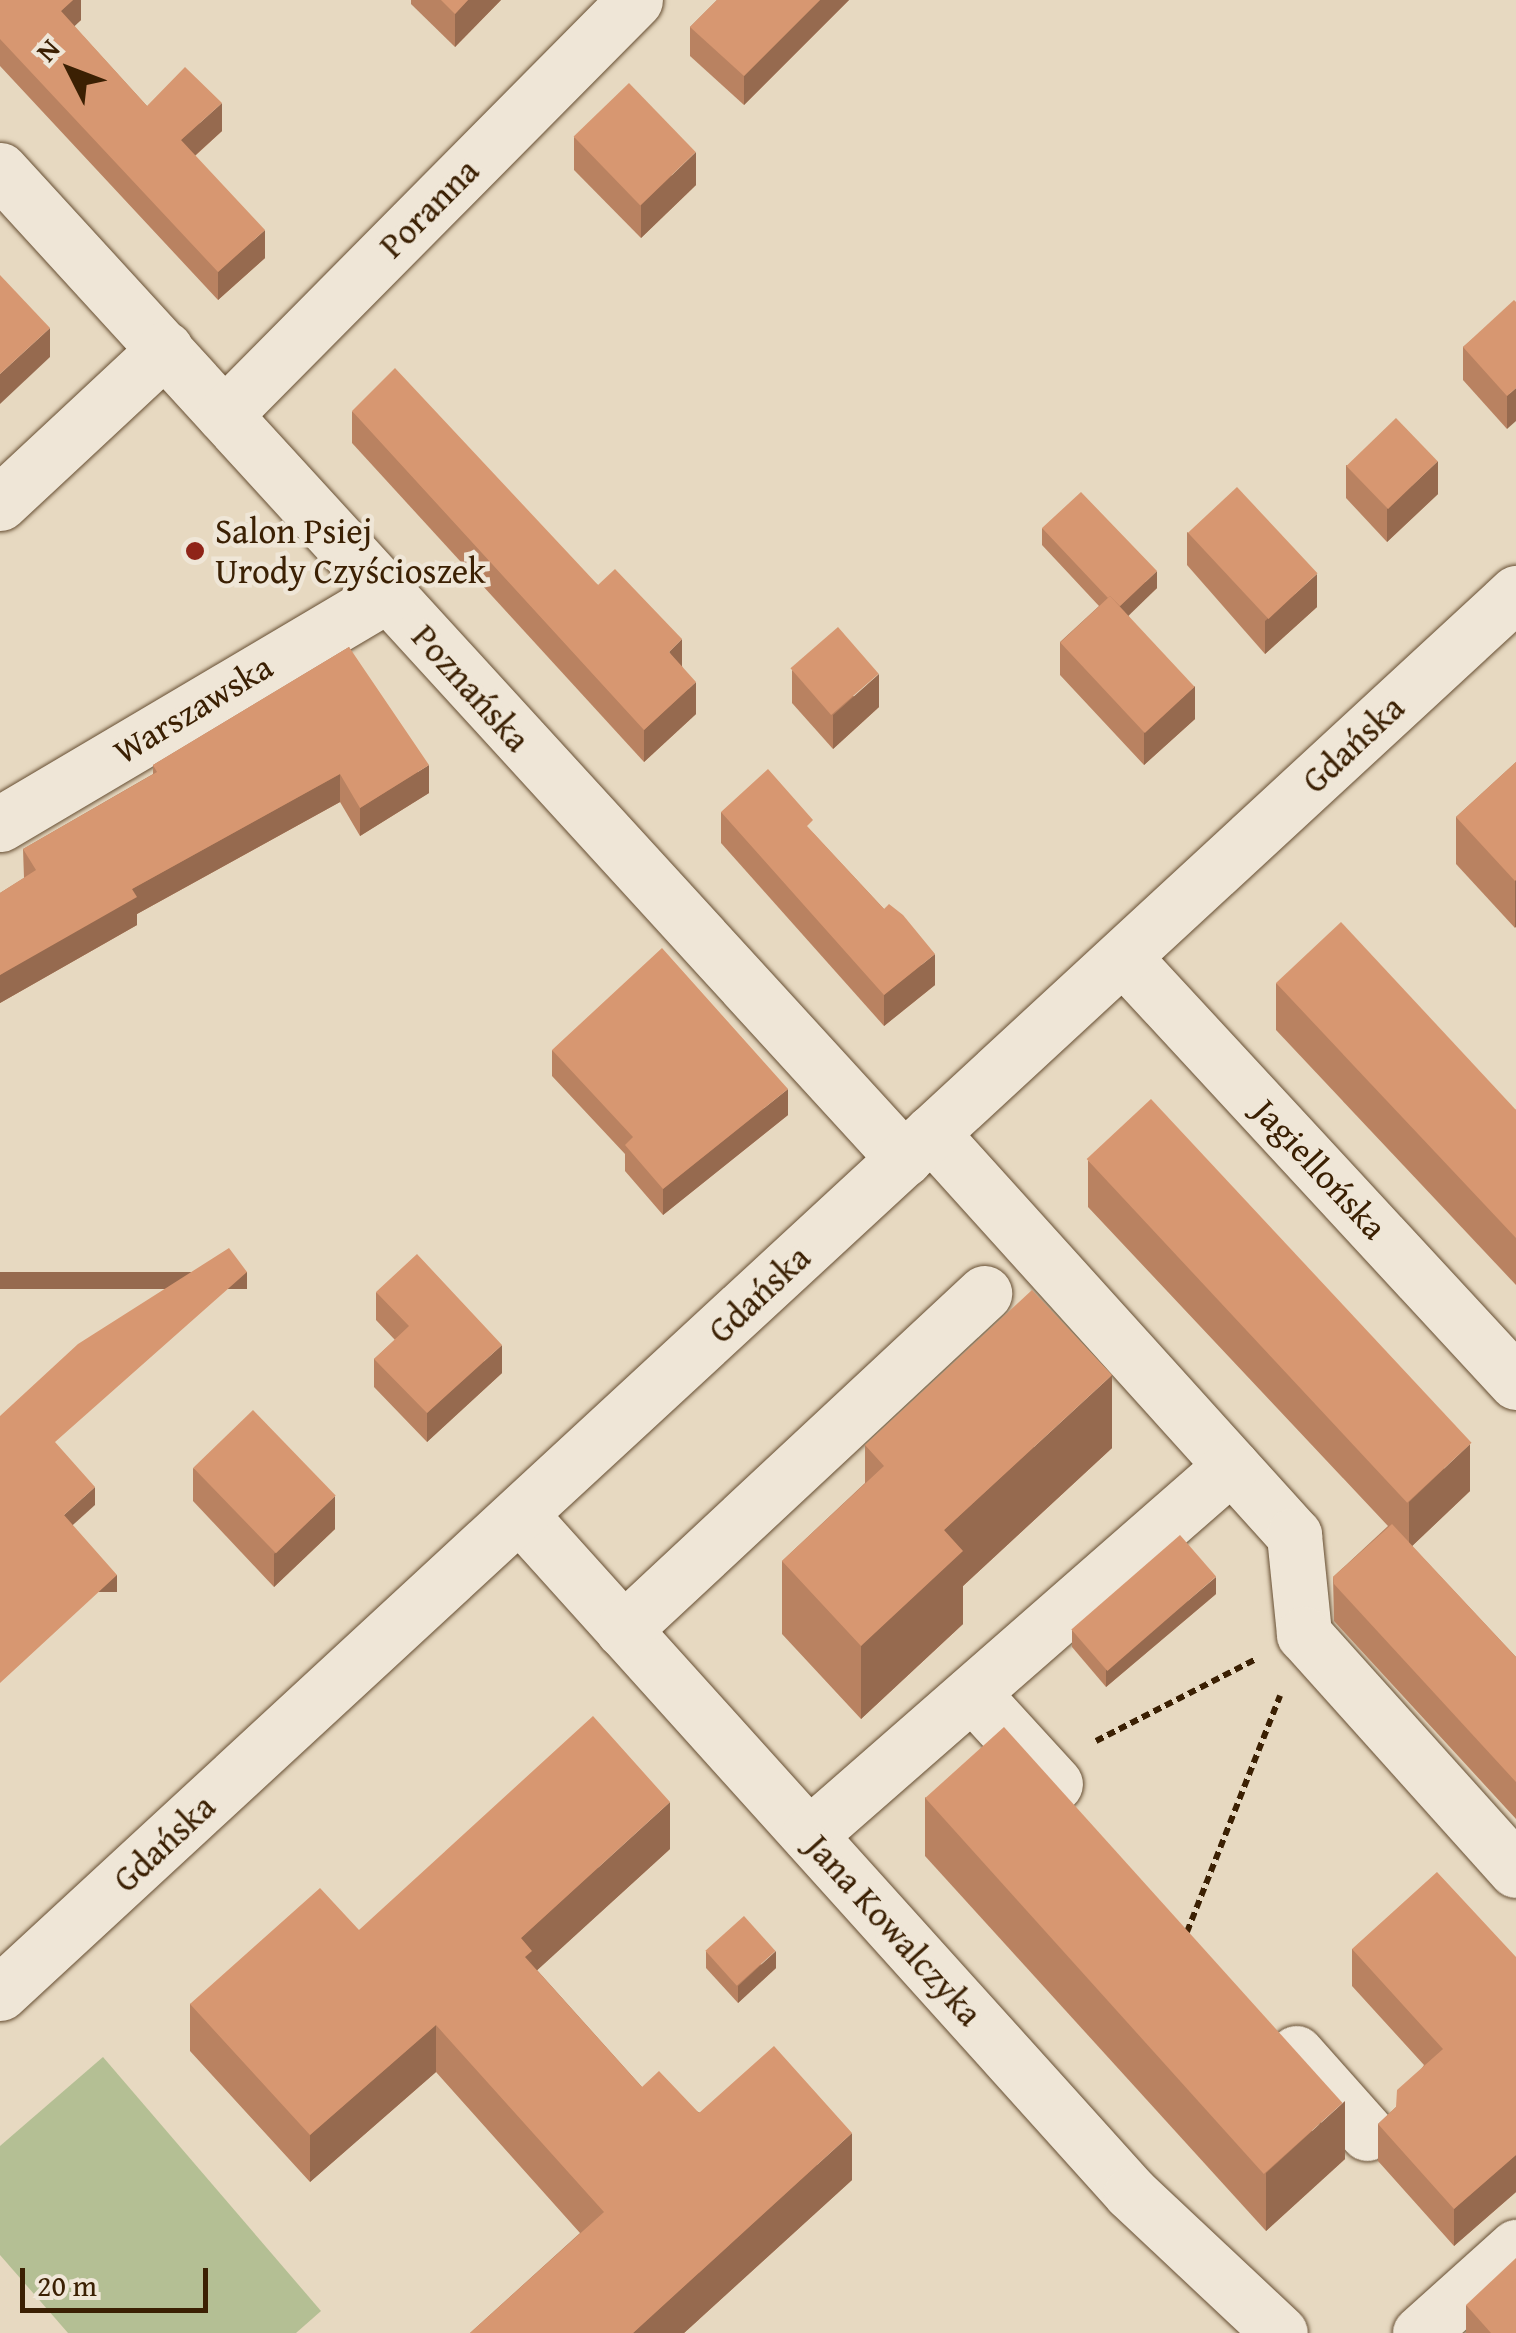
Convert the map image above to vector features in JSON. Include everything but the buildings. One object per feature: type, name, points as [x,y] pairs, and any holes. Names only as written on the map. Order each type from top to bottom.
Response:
[{"type":"street","name":"Poranna","points":[[224,415],[635,0]]},
{"type":"street","name":"Poznańska","points":[[0,170],[387,595],[1294,1534],[1304,1634]]},
{"type":"street","points":[[0,503],[165,349]]},
{"type":"street","name":"Gdańska","points":[[0,1993],[521,1516],[1516,593]]},
{"type":"street","name":"Warszawska","points":[[0,824],[387,595]]},
{"type":"street","name":"Jagiellońska","points":[[1123,957],[1516,1382]]},
{"type":"street","points":[[623,1630],[984,1293]]},
{"type":"street","points":[[809,1836],[1231,1466]]},
{"type":"street","name":"Jana Kowalczyka","points":[[521,1516],[1130,2193],[1280,2333]]},
{"type":"street","points":[[1304,1634],[1516,1870]]},
{"type":"street","points":[[972,1693],[1094,1828]]},
{"type":"street","points":[[1264,2018],[1368,2133]]},
{"type":"street","points":[[1420,2333],[1516,2247]]},
{"type":"path","points":[[1041,1769],[1304,1634]]},
{"type":"path","points":[[1187,1932],[1304,1634]]},
{"type":"green space","points":[[103,2057],[321,2311],[296,2333],[68,2333],[0,2255],[0,2146]]},
{"type":"place","name":"Salon Psiej Urody Czyścioszek","points":[[195,551]]}]
